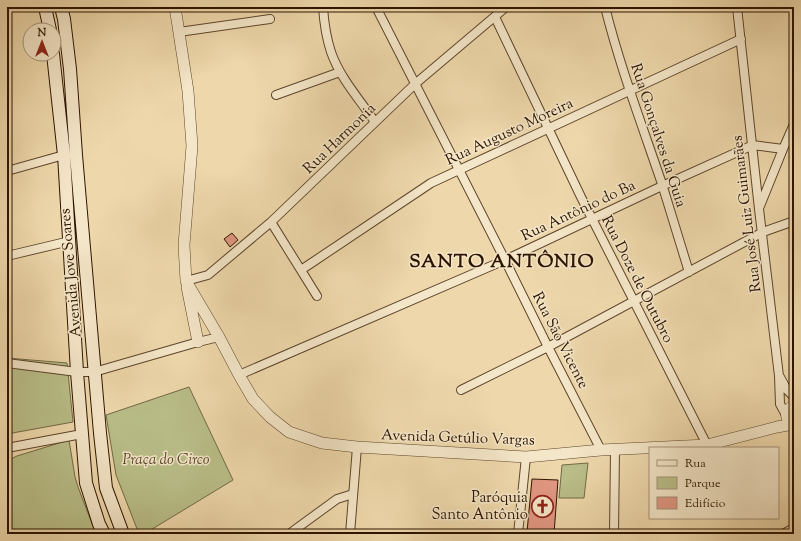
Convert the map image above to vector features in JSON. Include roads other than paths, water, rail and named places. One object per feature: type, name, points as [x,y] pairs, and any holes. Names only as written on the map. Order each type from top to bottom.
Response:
[{"type":"main road","points":[[45,7],[48,22]]},
{"type":"main road","name":"Avenida Jove Soares","points":[[61,7],[64,19],[70,69],[76,163],[94,372],[106,488],[123,534]]},
{"type":"main road","name":"Avenida Jove Soares","points":[[54,62],[64,155],[77,372],[86,482],[99,524],[104,534]]},
{"type":"street","name":"Avenida Getúlio Vargas","points":[[175,7],[188,92],[192,146],[184,245],[186,280],[253,399],[270,417],[289,432],[322,444],[356,447],[526,457],[601,450],[649,448]]},
{"type":"street","points":[[323,7],[324,24],[331,53],[340,72],[375,122]]},
{"type":"street","name":"Rua São Vicente","points":[[376,7],[601,450]]},
{"type":"street","name":"Rua Harmonia","points":[[186,280],[208,275],[271,222],[415,84],[506,7]]},
{"type":"street","name":"Rua Gonçalves da Guia","points":[[605,7],[612,37],[629,91],[662,186],[689,272]]},
{"type":"street","name":"Rua José Luiz Guimarães","points":[[737,7],[779,376],[780,404],[791,421]]},
{"type":"street","name":"Rua Doze de Outubro","points":[[495,17],[592,219],[707,445]]},
{"type":"street","points":[[179,32],[270,19]]},
{"type":"street","name":"Rua Augusto Moreira","points":[[302,270],[430,183],[741,39]]},
{"type":"street","points":[[276,95],[340,72]]},
{"type":"street","points":[[759,209],[794,124]]},
{"type":"street","points":[[753,145],[783,149]]},
{"type":"street","name":"Rua Antônio do Ba","points":[[239,375],[505,260],[753,145]]},
{"type":"street","points":[[7,171],[64,155]]},
{"type":"street","points":[[461,390],[548,347],[762,232],[794,221]]},
{"type":"street","points":[[271,222],[317,296]]},
{"type":"street","points":[[7,256],[70,241]]},
{"type":"street","points":[[186,280],[188,297],[198,342]]},
{"type":"street","points":[[7,363],[77,372],[94,372],[219,337]]},
{"type":"street","points":[[779,376],[787,390],[794,397]]},
{"type":"street","points":[[791,421],[788,410],[790,407],[794,406]]},
{"type":"street","name":"Avenida Getúlio Vargas","points":[[661,447],[707,445],[777,427],[791,421]]},
{"type":"street","points":[[7,448],[82,434]]},
{"type":"street","points":[[350,534],[356,447]]},
{"type":"street","points":[[614,534],[615,449]]},
{"type":"street","points":[[518,534],[526,457]]},
{"type":"street","points":[[289,534],[337,498],[353,494]]},
{"type":"street","points":[[783,534],[794,528]]},
{"type":"place","name":"Paróquia Santo Antônio","points":[[543,506]]},
{"type":"district","name":"SANTO ANTÔNIO","points":[[502,260]]},
{"type":"park label","name":"Praça do Circo","points":[[166,459]]}]
